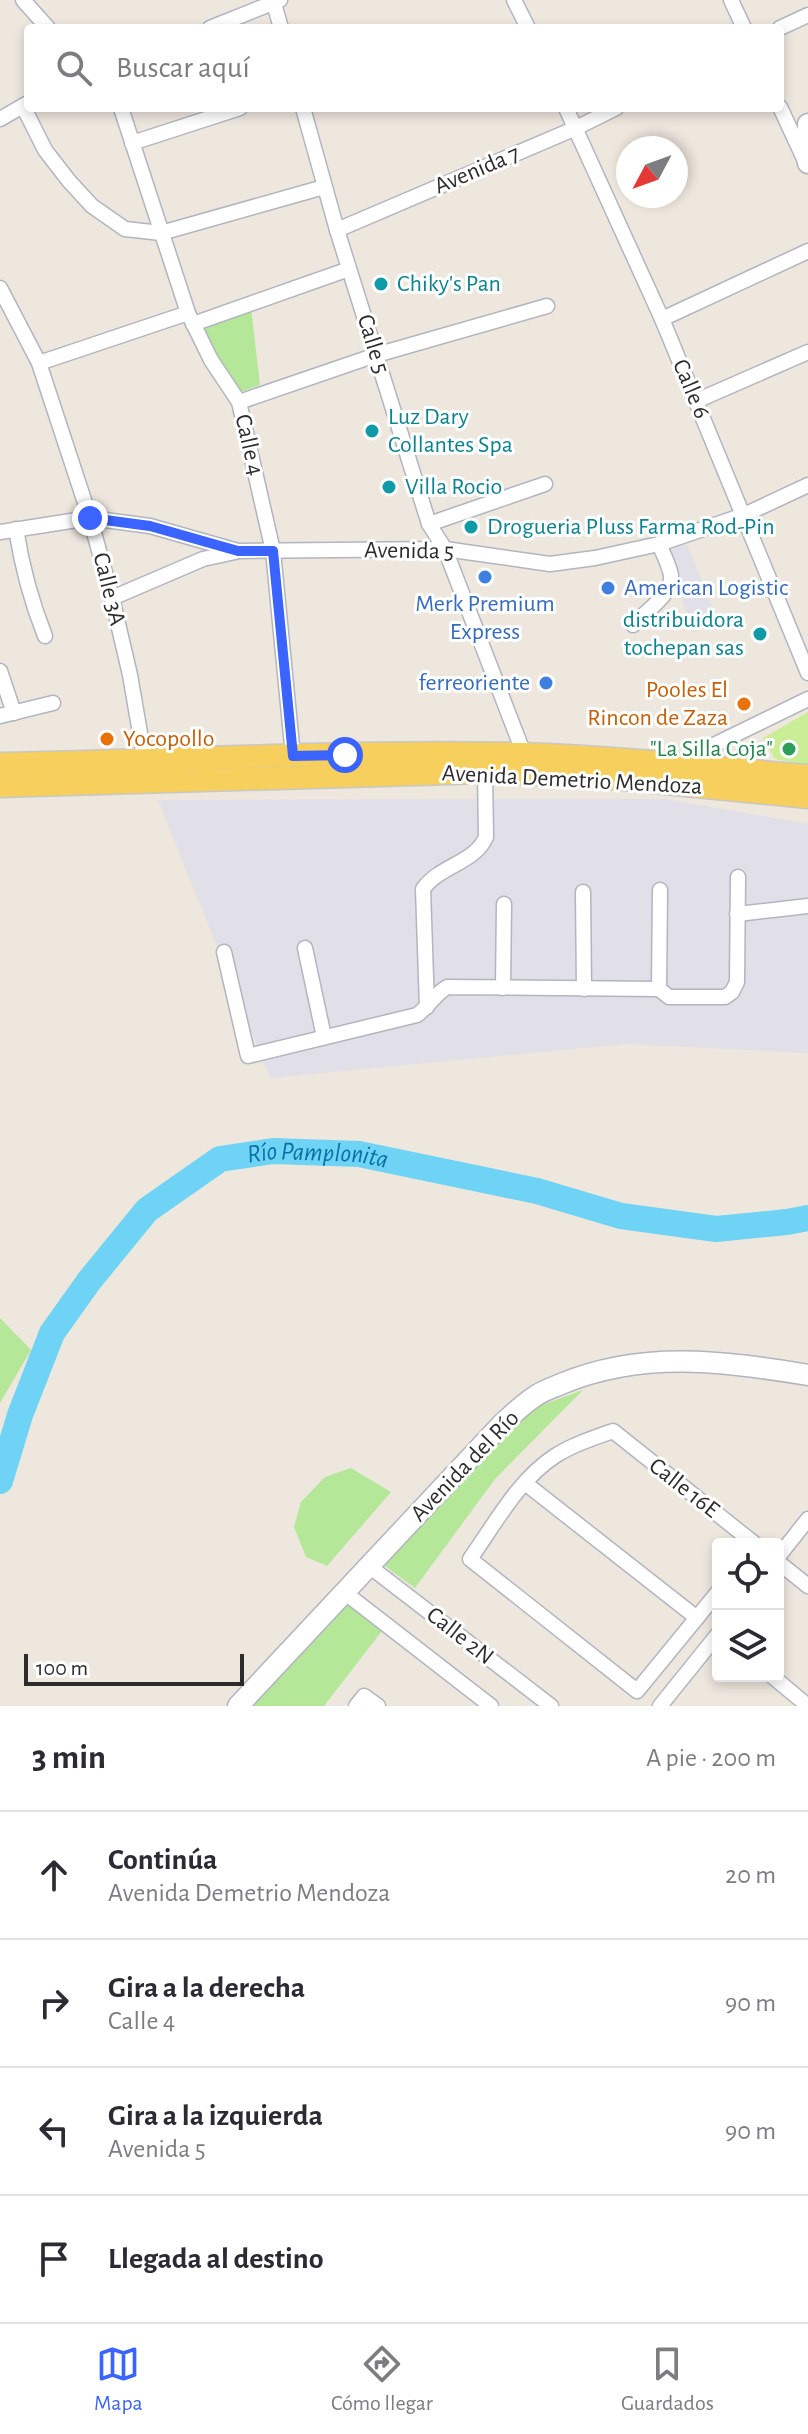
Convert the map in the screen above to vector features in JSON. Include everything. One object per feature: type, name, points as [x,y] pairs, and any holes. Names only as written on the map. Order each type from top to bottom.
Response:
[{"type":"main road","points":[[808,124],[808,166]]},
{"type":"main road","name":"Avenida Demetrio Mendoza","points":[[0,764],[293,756],[524,754],[808,776]]},
{"type":"main road","name":"Avenida Demetrio Mendoza","points":[[0,786],[485,772],[603,777],[808,797]]},
{"type":"main road","name":"Avenida del Río","points":[[238,1706],[501,1425],[535,1395],[583,1375],[642,1363],[693,1360],[808,1375]]},
{"type":"street","points":[[23,0],[44,24]]},
{"type":"street","points":[[514,0],[526,24]]},
{"type":"street","points":[[731,0],[742,24]]},
{"type":"street","points":[[220,24],[276,1],[280,24]]},
{"type":"street","points":[[784,26],[808,15]]},
{"type":"street","points":[[0,119],[24,105]]},
{"type":"street","points":[[29,112],[45,150],[69,181],[92,206],[125,229],[161,233],[324,187]]},
{"type":"street","name":"Calle 4","points":[[122,112],[191,318],[211,360],[239,402],[273,551],[293,756]]},
{"type":"street","points":[[132,143],[228,112]]},
{"type":"street","name":"Calle 5","points":[[304,112],[337,230],[429,524],[445,549],[524,754]]},
{"type":"street","name":"Calle 6","points":[[568,112],[662,319],[808,673]]},
{"type":"street","name":"Avenida 7","points":[[337,230],[608,112]]},
{"type":"street","points":[[782,112],[808,166]]},
{"type":"street","points":[[662,319],[808,251]]},
{"type":"street","points":[[39,363],[349,269]]},
{"type":"street","name":"Calle 3A","points":[[0,288],[39,363],[90,518],[130,675],[145,762]]},
{"type":"street","points":[[239,402],[376,355],[547,306]]},
{"type":"street","points":[[696,401],[808,352]]},
{"type":"street","points":[[429,524],[545,484]]},
{"type":"street","name":"Avenida 5","points":[[0,532],[90,518],[150,526],[238,551],[445,549],[550,564],[659,544],[744,515],[808,485]]},
{"type":"street","points":[[16,529],[22,565],[45,636]]},
{"type":"street","points":[[633,625],[663,597],[670,586],[671,575],[659,544]]},
{"type":"street","points":[[112,598],[203,559],[238,551]]},
{"type":"street","points":[[0,671],[7,714],[53,703]]},
{"type":"street","points":[[674,764],[808,699]]},
{"type":"street","points":[[427,1007],[423,889],[436,875],[472,855],[483,845],[486,837],[485,772]]},
{"type":"street","points":[[224,952],[248,1056],[417,1015],[435,994],[447,987],[659,989],[669,997],[725,997],[737,982],[738,877]]},
{"type":"street","points":[[659,989],[660,890]]},
{"type":"street","points":[[583,892],[584,989]]},
{"type":"street","points":[[503,988],[504,904]]},
{"type":"street","points":[[737,914],[808,906]]},
{"type":"street","points":[[305,948],[324,1037]]},
{"type":"street","name":"Calle 16E","points":[[525,1483],[553,1457],[613,1431],[747,1538]]},
{"type":"street","points":[[697,1618],[525,1483],[470,1559],[637,1691],[697,1618],[712,1599]]},
{"type":"street","points":[[784,1552],[808,1519]]},
{"type":"street","points":[[784,1565],[808,1586]]},
{"type":"street","name":"Calle 2N","points":[[369,1566],[551,1706]]},
{"type":"street","name":"Calle 2N","points":[[344,1592],[491,1706]]},
{"type":"street","points":[[660,1706],[712,1641]]},
{"type":"street","points":[[779,1682],[808,1706]]},
{"type":"street","points":[[356,1706],[364,1696],[378,1706]]},
{"type":"shaded area","points":[[686,543],[719,623],[693,633],[665,548]]},
{"type":"shaded area","points":[[666,799],[808,824],[808,1053],[626,1044],[270,1078],[158,800]]},
{"type":"green space","points":[[251,308],[260,385],[238,393],[198,326]]},
{"type":"green space","name":"\"La Silla Coja\"","points":[[808,712],[808,765],[775,759],[763,738]]},
{"type":"green space","points":[[0,1318],[31,1350],[0,1403]]},
{"type":"green space","points":[[583,1390],[495,1479],[415,1588],[378,1561],[525,1411]]},
{"type":"green space","points":[[351,1468],[391,1492],[327,1566],[306,1557],[294,1527],[301,1502],[325,1477]]},
{"type":"green space","points":[[344,1598],[385,1627],[324,1706],[245,1706]]},
{"type":"waterway","name":"Río Pamplonita","points":[[0,1481],[20,1415],[52,1333],[89,1281],[147,1210],[220,1159],[273,1151],[359,1154],[537,1191],[621,1216],[716,1229],[808,1218]]},
{"type":"place","name":"Chiky's Pan","points":[[381,284]]},
{"type":"place","name":"Luz Dary Collantes Spa","points":[[372,431]]},
{"type":"place","name":"Villa Rocio","points":[[389,487]]},
{"type":"place","name":"Drogueria Pluss Farma Rod-Pin","points":[[471,527]]},
{"type":"place","name":"Merk Premium Express","points":[[485,577]]},
{"type":"place","name":"American Logistic","points":[[608,588]]},
{"type":"place","name":"distribuidora tochepan sas","points":[[760,634]]},
{"type":"place","name":"ferreoriente","points":[[546,683]]},
{"type":"place","name":"Pooles El Rincon de Zaza","points":[[744,704]]},
{"type":"place","name":"Yocopollo","points":[[107,739]]},
{"type":"place","name":"\"La Silla Coja\"","points":[[789,749]]},
{"type":"route","points":[[90,518],[150,526],[238,551],[273,551],[293,756],[345,755]]}]
